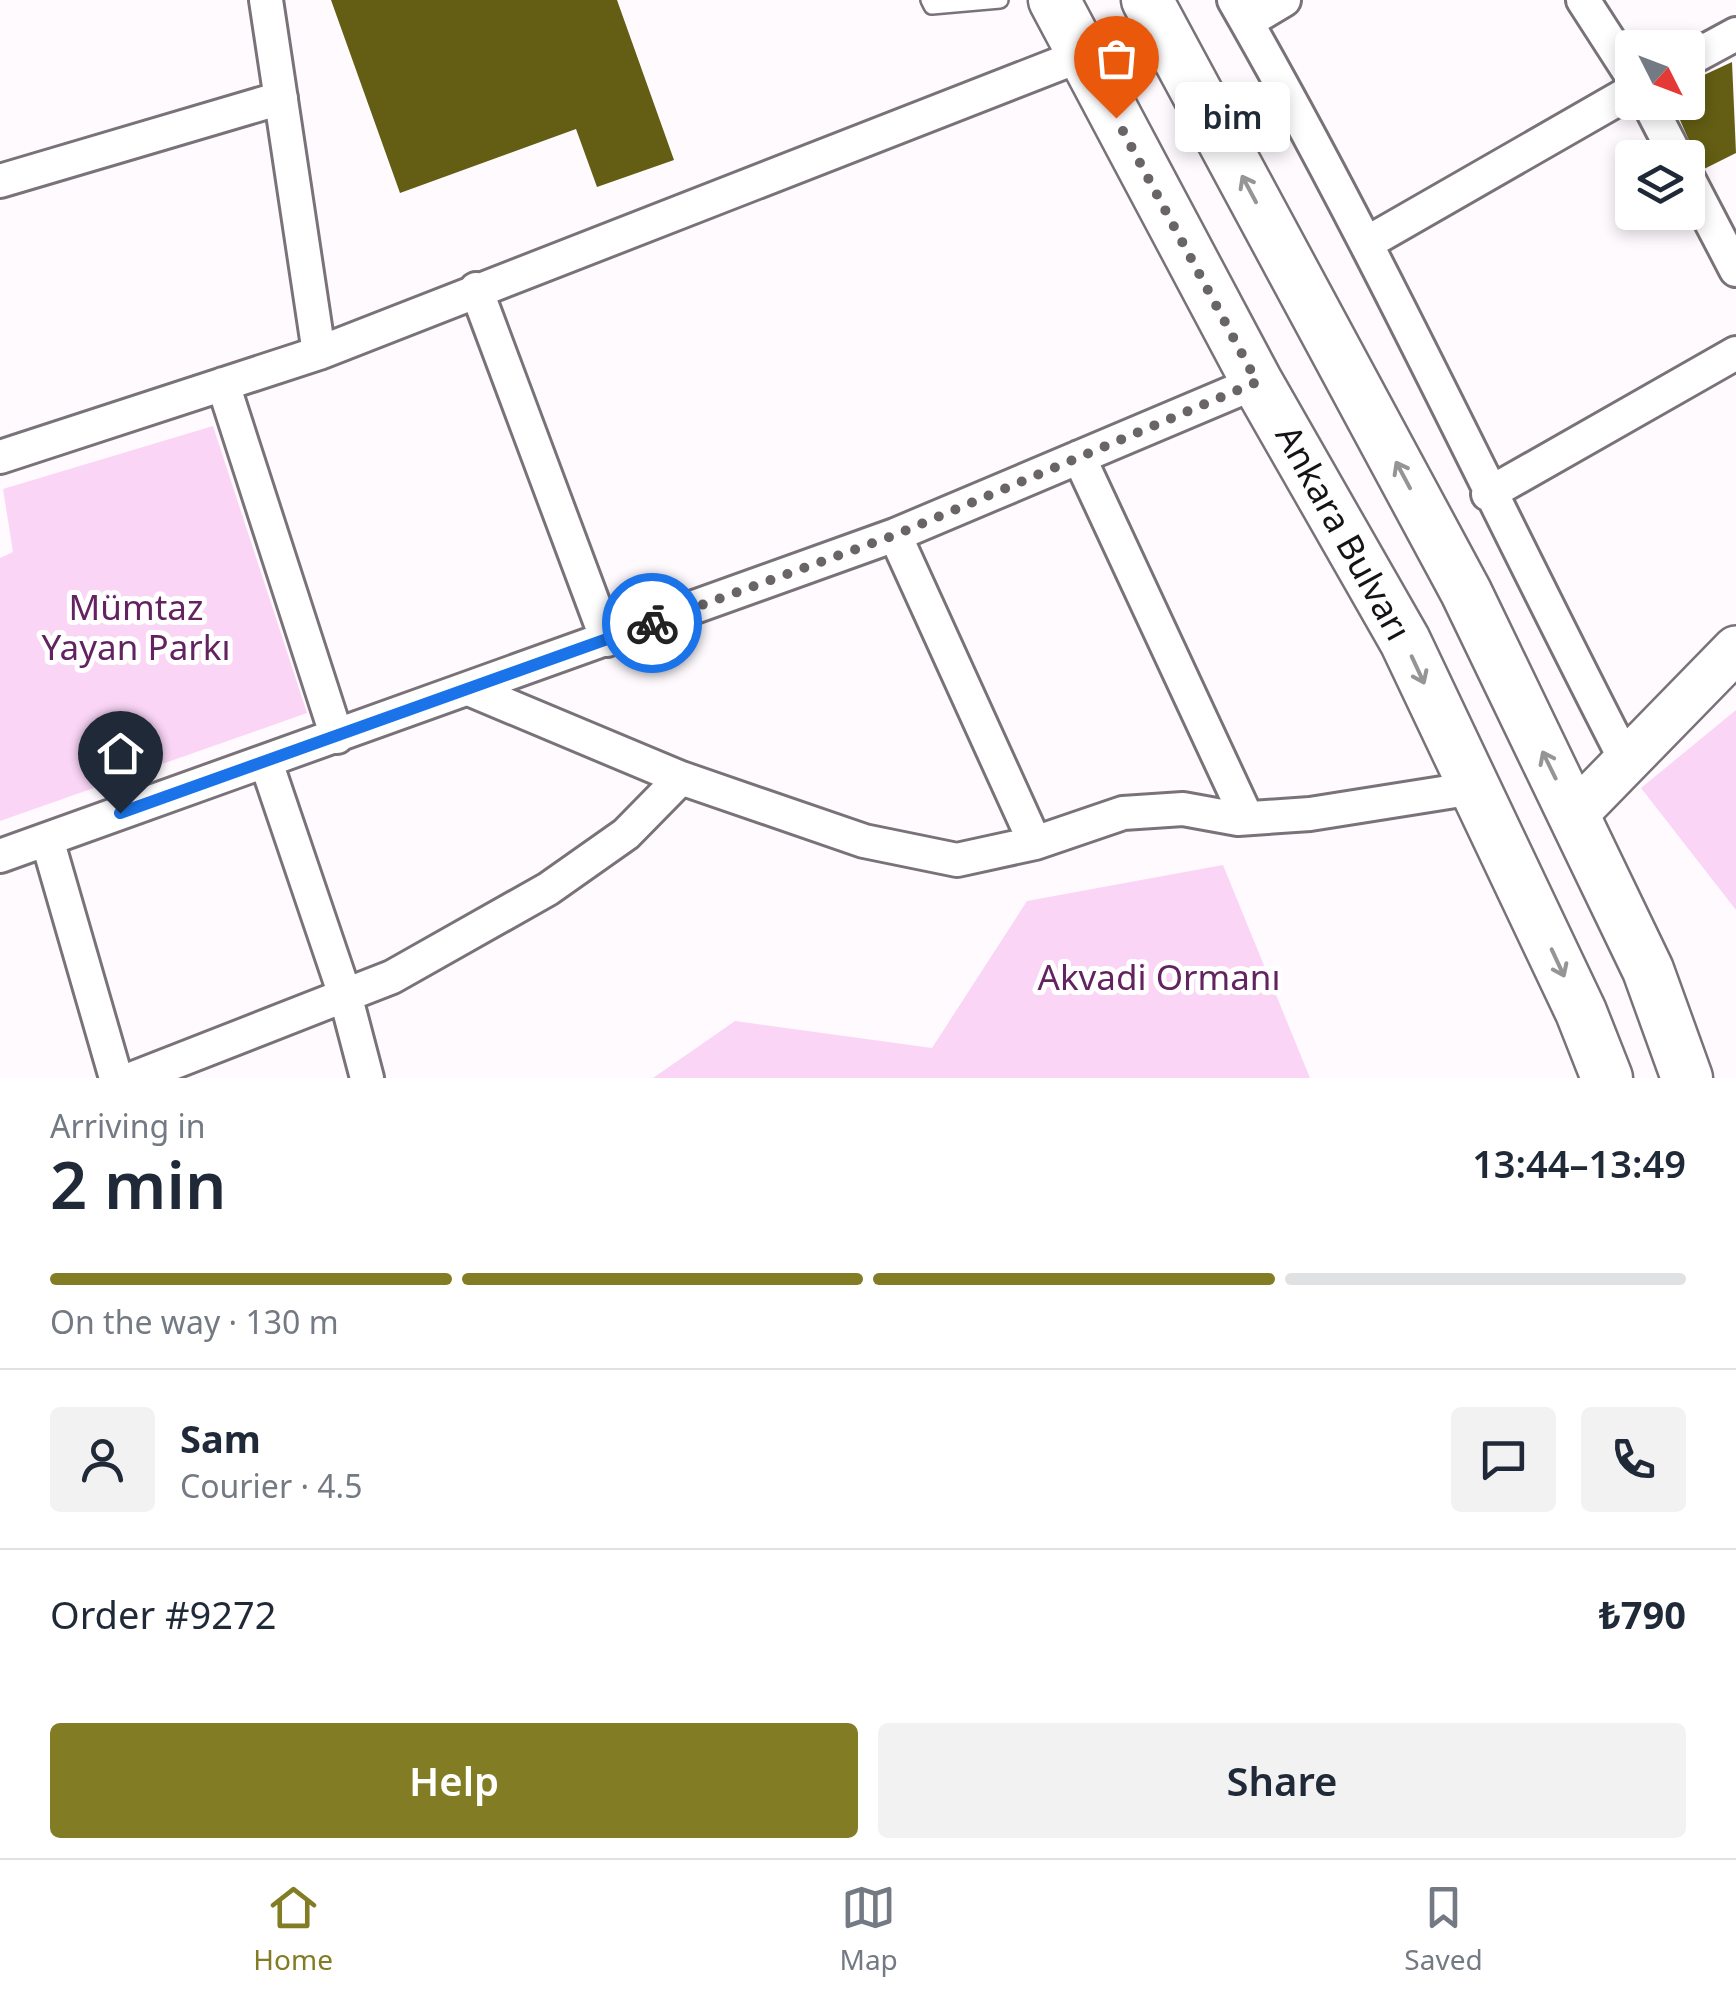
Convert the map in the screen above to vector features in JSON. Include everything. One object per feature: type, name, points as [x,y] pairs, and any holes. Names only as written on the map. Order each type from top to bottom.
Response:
[{"type":"main road","name":"Ankara Bulvarı","points":[[1054,0],[1257,382],[1404,641],[1581,1012],[1606,1078]]},
{"type":"main road","points":[[1147,0],[1466,592],[1648,970],[1687,1078]]},
{"type":"street","points":[[266,0],[319,352]]},
{"type":"street","points":[[1284,0],[1240,11],[1367,243],[1488,494],[1626,761]]},
{"type":"street","points":[[1584,0],[1615,49]]},
{"type":"street","points":[[1705,51],[1736,34]]},
{"type":"street","points":[[0,457],[319,352],[1082,54]]},
{"type":"street","points":[[0,181],[280,98]]},
{"type":"street","points":[[1367,243],[1615,101]]},
{"type":"street","points":[[1705,211],[1736,270]]},
{"type":"street","points":[[476,289],[607,640]]},
{"type":"street","points":[[1488,494],[1736,353]]},
{"type":"street","points":[[0,856],[472,690],[895,535],[1257,382]]},
{"type":"street","points":[[223,384],[337,737]]},
{"type":"street","points":[[1079,457],[1247,818]]},
{"type":"street","points":[[895,535],[1035,843]]},
{"type":"street","points":[[1574,815],[1736,649]]},
{"type":"street","points":[[472,690],[681,778],[864,841],[957,860],[1035,843],[1123,813],[1183,809],[1247,818],[1310,814],[1474,788]]},
{"type":"street","points":[[266,762],[346,998],[367,1078]]},
{"type":"street","points":[[134,1078],[346,998],[548,889],[626,834],[681,778]]},
{"type":"street","points":[[46,839],[116,1078]]},
{"type":"lane","points":[[929,0],[932,6],[1000,0]]},
{"type":"green space","name":"Mümtaz Yayan Parkı","points":[[213,426],[307,713],[0,821],[0,558],[13,552],[3,489]]},
{"type":"green space","points":[[1736,710],[1736,910],[1641,788]]},
{"type":"green space","name":"Akvadi Ormanı","points":[[1223,865],[1310,1078],[653,1078],[735,1021],[932,1048],[1027,901]]},
{"type":"building","points":[[331,0],[617,0],[674,160],[597,187],[576,129],[400,193]]},
{"type":"building","points":[[1732,62],[1736,153],[1705,168],[1705,140],[1689,140],[1680,120],[1705,120],[1705,75]]},
{"type":"way so far","points":[[652,623],[895,535],[1257,382],[1116,118]]},
{"type":"place","name":"bim","points":[[1116,118]]},
{"type":"route","points":[[120,813],[652,623]]}]
